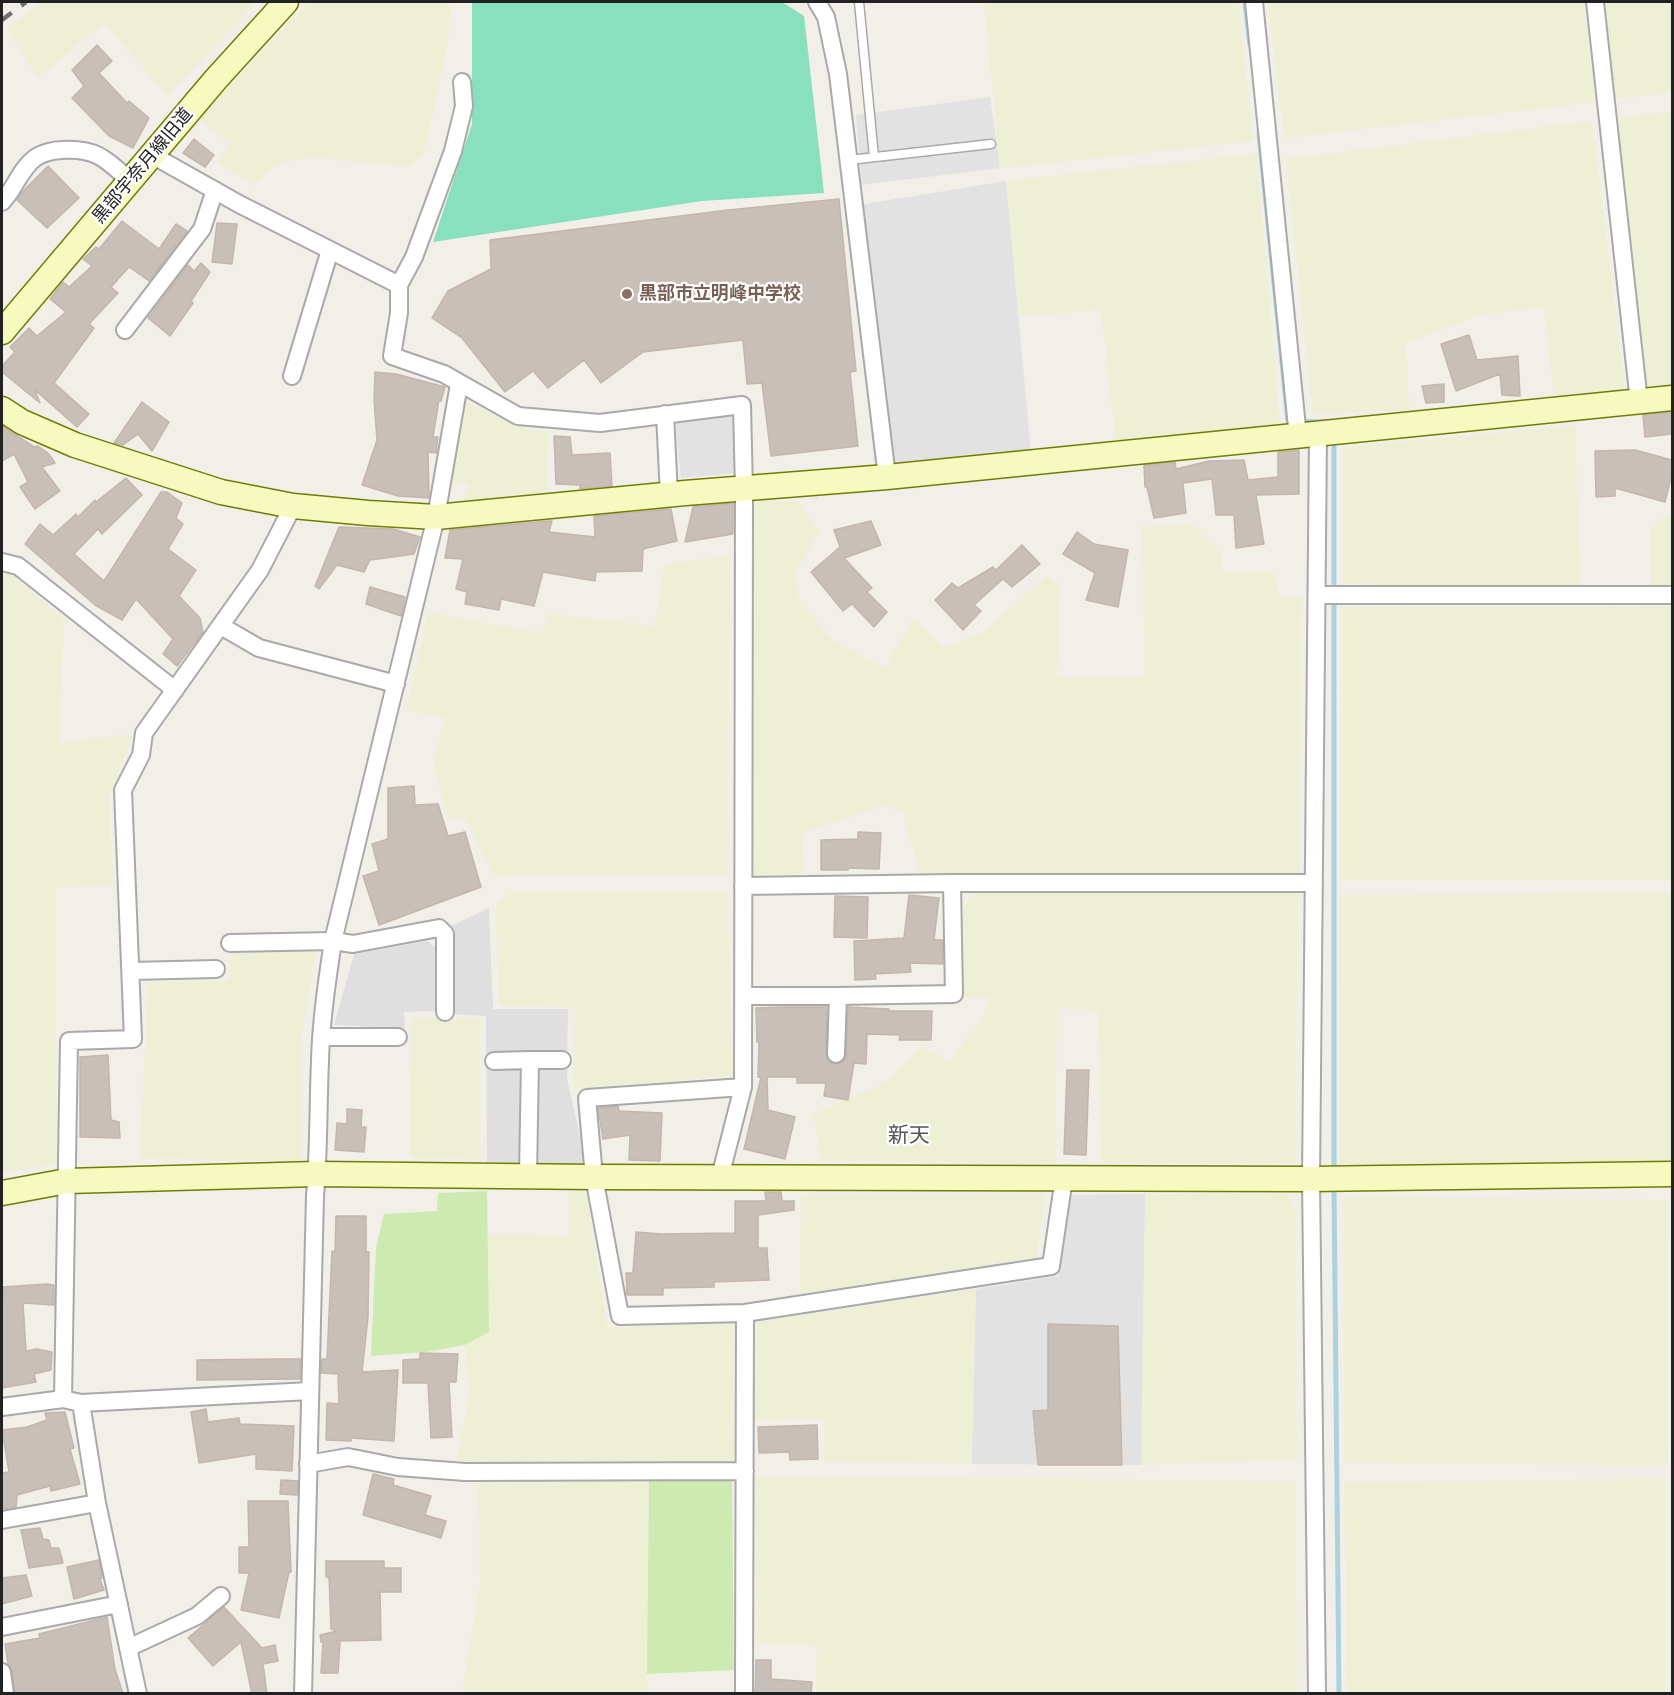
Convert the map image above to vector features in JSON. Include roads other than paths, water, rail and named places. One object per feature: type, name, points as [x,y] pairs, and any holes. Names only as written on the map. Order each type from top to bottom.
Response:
[{"type":"street","name":"黒部宇奈月線旧道","points":[[2,332],[216,79],[286,2]]},
{"type":"street","points":[[817,2],[826,17],[835,63],[849,160],[887,477]]},
{"type":"street","points":[[1254,2],[1308,436],[1317,595],[1311,1179],[1317,1694]]},
{"type":"street","points":[[1595,2],[1639,402]]},
{"type":"street","points":[[462,82],[464,106],[453,151],[414,257],[399,285],[399,313],[392,357],[444,374],[518,416],[600,423],[742,405],[744,490],[743,1086],[720,1177]]},
{"type":"street","points":[[2,202],[20,175],[36,158],[56,150],[78,149],[96,153],[130,181]]},
{"type":"street","points":[[153,155],[214,190],[399,285]]},
{"type":"street","points":[[125,330],[202,229],[214,190]]},
{"type":"street","points":[[292,376],[330,250]]},
{"type":"street","points":[[303,1694],[321,1037],[333,941],[436,517],[459,384]]},
{"type":"street","points":[[2,409],[22,422],[75,445],[221,492],[293,506],[436,517],[887,477],[1672,398]]},
{"type":"street","points":[[665,414],[669,495]]},
{"type":"street","points":[[63,1399],[69,1041],[133,1039],[123,790],[141,754],[144,733],[260,570],[293,506]]},
{"type":"street","points":[[2,562],[18,566],[175,690]]},
{"type":"street","points":[[1317,595],[1672,595]]},
{"type":"street","points":[[221,626],[259,648],[396,684]]},
{"type":"street","points":[[743,886],[952,883],[1314,883]]},
{"type":"street","points":[[743,996],[954,994],[952,883]]},
{"type":"street","points":[[230,943],[333,941],[353,944],[439,927],[445,934],[445,1012]]},
{"type":"street","points":[[131,971],[216,969]]},
{"type":"street","points":[[836,1054],[838,996]]},
{"type":"street","points":[[321,1037],[398,1038]]},
{"type":"street","points":[[528,1176],[530,1060]]},
{"type":"street","points":[[494,1061],[562,1060]]},
{"type":"street","points":[[743,1086],[587,1098],[594,1177],[620,1316],[745,1313],[1051,1266],[1064,1178]]},
{"type":"street","points":[[2,1193],[68,1181],[316,1174],[1311,1179],[1672,1174]]},
{"type":"street","points":[[744,1694],[745,1313]]},
{"type":"street","points":[[2,1407],[63,1399],[81,1403],[310,1391]]},
{"type":"street","points":[[81,1403],[97,1503],[138,1694]]},
{"type":"street","points":[[308,1464],[348,1458],[398,1467],[465,1472],[745,1471]]},
{"type":"street","points":[[2,1520],[97,1503]]},
{"type":"street","points":[[128,1648],[197,1616],[221,1596]]},
{"type":"street","points":[[2,1627],[119,1604]]},
{"type":"street","points":[[2,1672],[6,1694]]},
{"type":"lane","points":[[859,2],[874,158]]},
{"type":"lane","points":[[849,160],[991,144]]},
{"type":"waterway","points":[[1245,2],[1250,45]]},
{"type":"waterway","points":[[1259,134],[1288,421],[1324,422]]},
{"type":"waterway","points":[[1334,439],[1334,1174]]},
{"type":"waterway","points":[[1334,1186],[1339,1694]]},
{"type":"railway","points":[[2,20],[26,2]]},
{"type":"place","name":"黒部市立明峰中学校","points":[[627,294]]},
{"type":"district","name":"新天","points":[[909,1136]]}]
